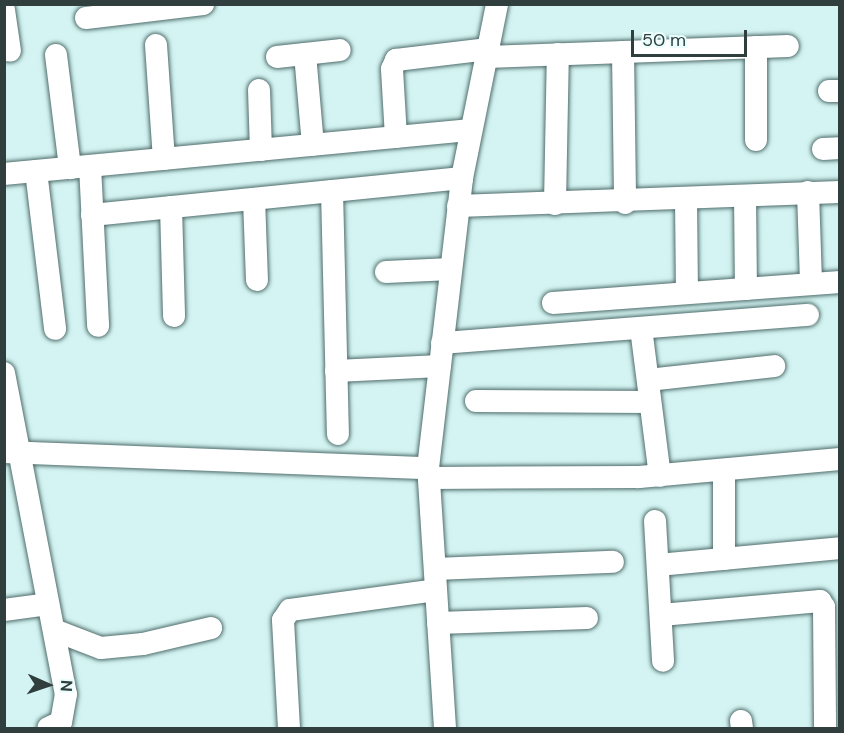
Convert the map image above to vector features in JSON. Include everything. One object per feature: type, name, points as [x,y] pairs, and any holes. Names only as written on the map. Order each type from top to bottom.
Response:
[{"type":"street","points":[[86,18],[203,4]]},
{"type":"street","points":[[445,729],[428,473],[462,178],[498,4]]},
{"type":"street","points":[[4,10],[10,51]]},
{"type":"street","points":[[156,45],[164,159]]},
{"type":"street","points":[[396,137],[392,69],[396,60],[487,53],[558,54],[788,46]]},
{"type":"street","points":[[756,47],[756,140]]},
{"type":"street","points":[[277,57],[340,50]]},
{"type":"street","points":[[623,52],[625,203]]},
{"type":"street","points":[[305,54],[313,145]]},
{"type":"street","points":[[555,204],[558,54]]},
{"type":"street","points":[[56,55],[92,215],[98,326]]},
{"type":"street","points":[[259,90],[261,150]]},
{"type":"street","points":[[4,174],[471,130]]},
{"type":"street","points":[[36,171],[55,329]]},
{"type":"street","points":[[92,215],[462,178]]},
{"type":"street","points":[[332,191],[338,434]]},
{"type":"street","points":[[808,192],[811,284]]},
{"type":"street","points":[[458,206],[625,203],[840,192]]},
{"type":"street","points":[[745,196],[746,289]]},
{"type":"street","points":[[254,199],[257,280]]},
{"type":"street","points":[[686,200],[687,293]]},
{"type":"street","points":[[171,207],[174,316]]},
{"type":"street","points":[[386,272],[451,269]]},
{"type":"street","points":[[553,303],[840,282]]},
{"type":"street","points":[[442,343],[808,315]]},
{"type":"street","points":[[641,328],[660,476]]},
{"type":"street","points":[[336,371],[440,366]]},
{"type":"street","points":[[476,402],[649,391],[774,366]]},
{"type":"street","points":[[4,373],[11,452],[54,630],[66,708],[61,722],[48,729]]},
{"type":"street","points":[[11,452],[428,473],[660,476],[840,459]]},
{"type":"street","points":[[724,470],[724,559]]},
{"type":"street","points":[[655,521],[663,661]]},
{"type":"street","points":[[658,565],[840,548]]},
{"type":"street","points":[[289,729],[283,620],[290,610],[435,579],[613,562]]},
{"type":"street","points":[[661,615],[815,600],[824,607],[832,625],[832,686],[825,729]]},
{"type":"street","points":[[4,609],[48,604]]},
{"type":"street","points":[[438,623],[587,618]]},
{"type":"street","points":[[54,630],[101,648],[142,644],[211,628]]}]
